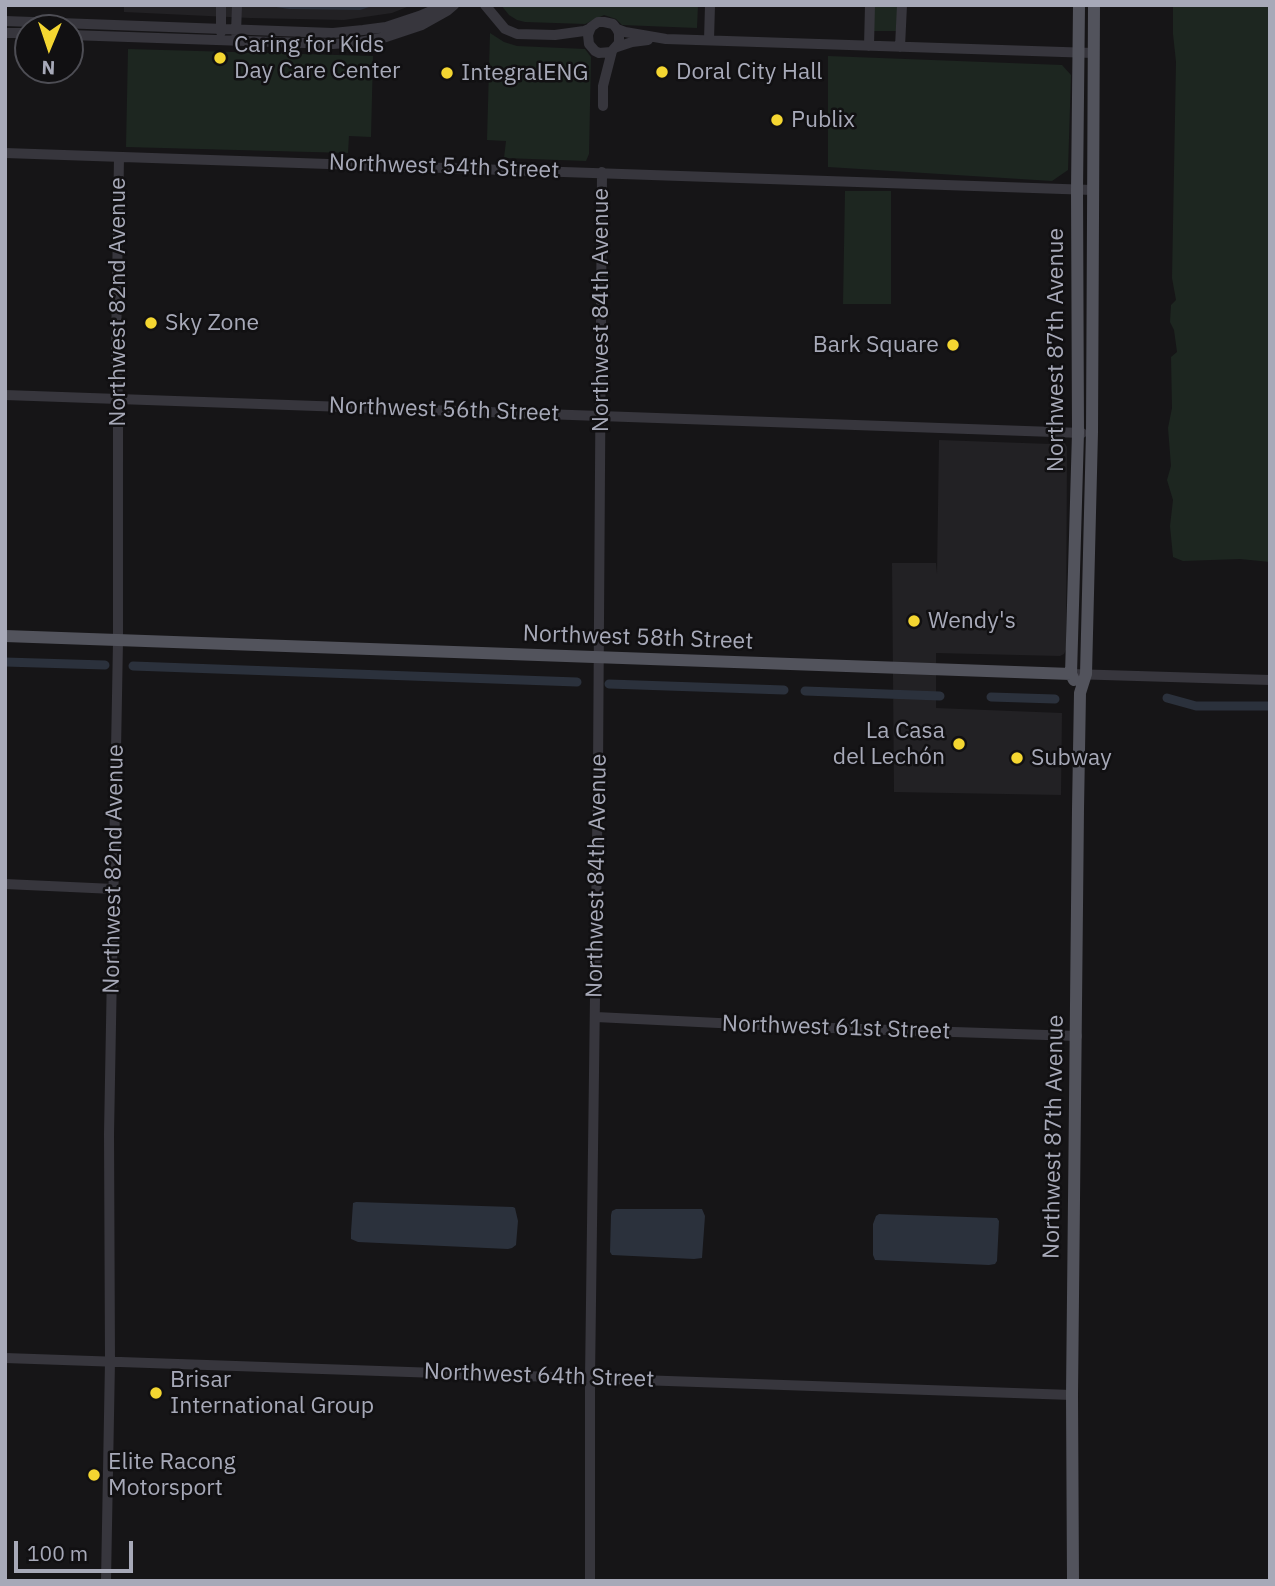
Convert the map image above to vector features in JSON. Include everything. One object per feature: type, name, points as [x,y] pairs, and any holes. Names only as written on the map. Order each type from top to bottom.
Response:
[{"type":"main road","name":"Northwest 87th Avenue","points":[[1079,5],[1078,433],[1071,674],[1080,694]]},
{"type":"main road","name":"Northwest 87th Avenue","points":[[1073,1581],[1072,1395],[1080,694],[1086,674],[1092,432],[1094,5]]},
{"type":"main road","name":"Northwest 58th Street","points":[[5,636],[1071,674]]},
{"type":"street","points":[[220,40],[221,5]]},
{"type":"street","points":[[236,40],[237,5]]},
{"type":"street","points":[[5,21],[333,33],[395,24],[445,5]]},
{"type":"street","points":[[84,35],[333,44],[360,42],[422,25],[447,12],[454,5]]},
{"type":"street","points":[[485,5],[505,29],[517,34],[555,35],[591,28]]},
{"type":"street","points":[[709,40],[710,5]]},
{"type":"street","points":[[869,46],[870,5]]},
{"type":"street","points":[[900,47],[902,5]]},
{"type":"street","points":[[603,86],[608,59],[620,38],[612,24],[598,22],[588,35],[599,62],[603,106]]},
{"type":"street","points":[[386,37],[395,24]]},
{"type":"street","points":[[617,29],[666,39]]},
{"type":"street","points":[[555,35],[603,53],[632,42],[666,39],[1093,53]]},
{"type":"street","name":"Northwest 54th Street","points":[[5,153],[1093,190]]},
{"type":"street","name":"Northwest 82nd Avenue","points":[[106,1581],[110,1361],[109,1134],[118,641],[116,350],[119,157]]},
{"type":"street","name":"Northwest 84th Avenue","points":[[590,1581],[602,172]]},
{"type":"street","name":"Northwest 56th Street","points":[[5,395],[1092,432]]},
{"type":"street","name":"Northwest 58th Street","points":[[1071,674],[1270,680]]},
{"type":"street","points":[[5,884],[114,889]]},
{"type":"street","name":"Northwest 61st Street","points":[[596,1017],[1077,1037]]},
{"type":"street","name":"Northwest 64th Street","points":[[5,1358],[1072,1395]]},
{"type":"shaded area","points":[[124,5],[412,5],[392,13],[344,20],[124,12]]},
{"type":"shaded area","points":[[276,5],[375,5],[360,10],[289,9]]},
{"type":"shaded area","points":[[501,5],[698,5],[697,28],[622,25],[616,19],[604,15],[585,24],[525,22],[509,15]]},
{"type":"shaded area","points":[[874,5],[900,5],[899,31],[873,31]]},
{"type":"shaded area","points":[[1173,5],[1270,5],[1270,562],[1240,559],[1183,561],[1173,557],[1170,526],[1173,500],[1167,480],[1171,466],[1168,428],[1172,408],[1171,357],[1177,352],[1170,322],[1171,305],[1176,300],[1172,278],[1176,62]]},
{"type":"shaded area","points":[[490,33],[517,46],[585,49],[591,57],[589,154],[586,161],[504,158],[506,141],[487,140]]},
{"type":"shaded area","points":[[128,49],[373,56],[371,137],[349,136],[348,153],[126,147]]},
{"type":"shaded area","points":[[828,56],[1062,65],[1071,75],[1068,170],[1052,181],[828,167]]},
{"type":"shaded area","points":[[845,191],[891,191],[891,304],[843,304]]},
{"type":"shaded area","points":[[939,440],[1051,444],[1057,440],[1064,442],[1067,447],[1064,654],[936,653],[936,708],[1062,713],[1061,795],[894,792],[892,563],[936,563],[937,574]]},
{"type":"shaded area","points":[[353,1203],[513,1207],[518,1221],[516,1245],[508,1249],[358,1242],[351,1239]]},
{"type":"shaded area","points":[[616,1209],[702,1209],[705,1216],[702,1258],[612,1255],[611,1215]]},
{"type":"shaded area","points":[[879,1214],[997,1218],[997,1261],[989,1265],[875,1260],[873,1224]]},
{"type":"waterway","points":[[5,662],[105,665]]},
{"type":"waterway","points":[[133,666],[577,682]]},
{"type":"waterway","points":[[609,684],[784,690]]},
{"type":"waterway","points":[[805,691],[940,696]]},
{"type":"waterway","points":[[991,697],[1055,699]]},
{"type":"waterway","points":[[1167,698],[1196,706],[1270,706]]},
{"type":"place","name":"Caring for Kids Day Care Center","points":[[220,58]]},
{"type":"place","name":"Doral City Hall","points":[[662,72]]},
{"type":"place","name":"IntegralENG","points":[[447,73]]},
{"type":"place","name":"Publix","points":[[777,120]]},
{"type":"place","name":"Sky Zone","points":[[151,323]]},
{"type":"place","name":"Bark Square","points":[[953,345]]},
{"type":"place","name":"Wendy's","points":[[914,621]]},
{"type":"place","name":"La Casa del Lechón","points":[[959,744]]},
{"type":"place","name":"Subway","points":[[1017,758]]},
{"type":"place","name":"Brisar International Group","points":[[156,1393]]},
{"type":"place","name":"Elite Racong Motorsport","points":[[94,1475]]}]
